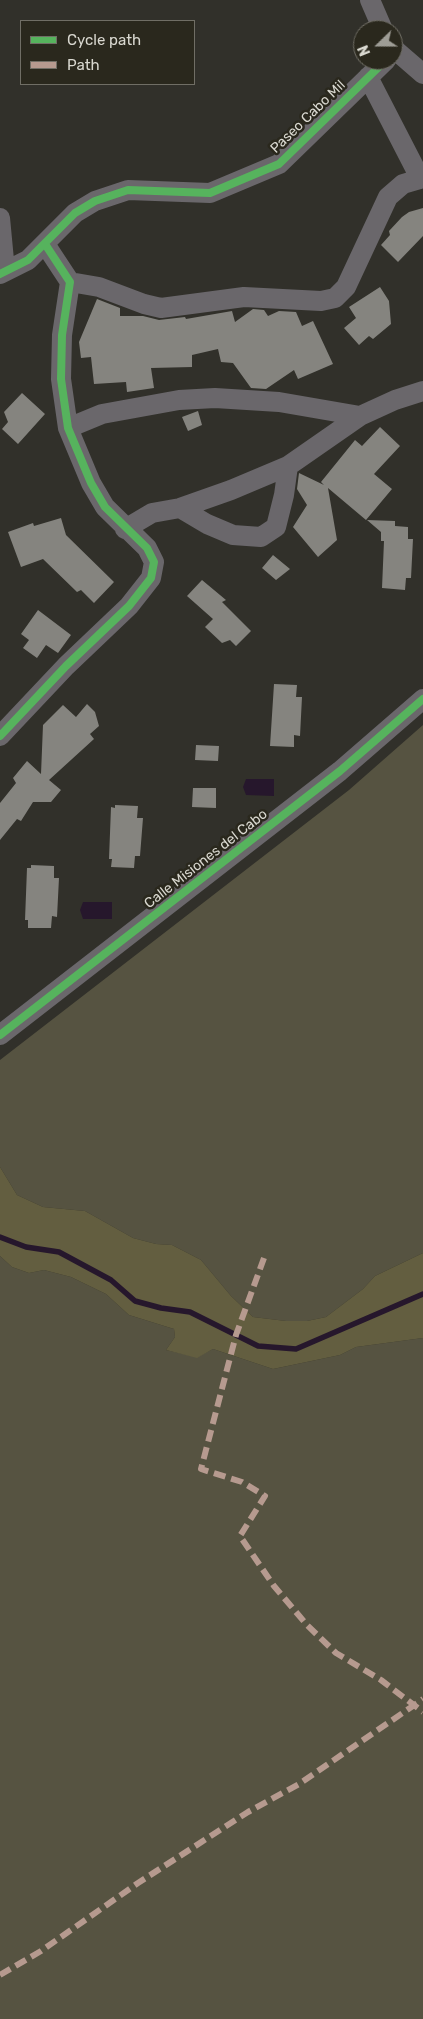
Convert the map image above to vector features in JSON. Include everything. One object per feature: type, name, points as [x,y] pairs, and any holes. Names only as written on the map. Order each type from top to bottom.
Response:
[{"type":"street","points":[[370,0],[379,20]]},
{"type":"street","points":[[403,60],[423,74]]},
{"type":"street","name":"Paseo Cabo Mil","points":[[3,272],[28,260],[75,214],[96,201],[128,190],[210,193],[279,164],[376,70]]},
{"type":"street","points":[[70,282],[100,287],[144,304],[161,308],[244,297],[321,302],[335,298],[346,287],[388,197],[403,184],[421,178],[368,78]]},
{"type":"street","points":[[0,218],[3,272]]},
{"type":"street","points":[[2,731],[129,606],[151,578],[154,562],[147,548],[125,529],[106,507],[91,483],[68,428],[60,378],[62,334],[70,282],[45,244]]},
{"type":"street","points":[[125,529],[152,514],[180,508],[231,490],[288,466],[360,416],[395,400],[423,391]]},
{"type":"street","points":[[68,428],[102,414],[179,400],[215,398],[279,402],[360,416]]},
{"type":"street","points":[[180,508],[207,524],[234,535],[261,537],[276,527],[284,495],[288,466]]},
{"type":"street","name":"Calle Misiones del Cabo","points":[[0,1034],[340,771],[423,699]]},
{"type":"shaded area","points":[[423,725],[423,1253],[375,1276],[363,1289],[326,1317],[307,1321],[286,1321],[253,1317],[231,1296],[201,1260],[172,1245],[156,1244],[133,1238],[85,1211],[43,1207],[17,1195],[0,1167],[0,1060],[349,790]]},
{"type":"shaded area","points":[[246,779],[274,779],[274,796],[246,795],[243,787]]},
{"type":"shaded area","points":[[83,902],[112,902],[112,919],[83,919],[80,910]]},
{"type":"shaded area","points":[[0,1167],[17,1195],[43,1207],[85,1211],[133,1238],[156,1244],[172,1245],[201,1260],[231,1296],[253,1317],[286,1321],[307,1321],[326,1317],[363,1289],[375,1276],[423,1253],[423,1338],[356,1347],[340,1355],[273,1369],[213,1349],[197,1358],[166,1350],[175,1337],[174,1329],[129,1315],[106,1294],[71,1277],[44,1270],[29,1273],[12,1267],[0,1256]]},
{"type":"shaded area","points":[[0,1256],[12,1267],[29,1273],[44,1270],[71,1277],[106,1294],[129,1315],[174,1329],[175,1337],[166,1350],[197,1357],[213,1349],[273,1369],[340,1355],[356,1347],[423,1338],[423,2019],[0,2019]]},
{"type":"building","points":[[423,208],[423,236],[398,262],[381,245],[390,235],[389,231],[402,217],[409,212]]},
{"type":"building","points":[[380,287],[389,301],[391,324],[373,339],[369,336],[359,345],[344,328],[356,318],[349,307]]},
{"type":"building","points":[[97,299],[120,308],[120,316],[143,316],[159,320],[185,317],[186,319],[232,311],[235,322],[253,309],[264,310],[268,316],[279,311],[296,312],[302,326],[313,321],[333,364],[298,379],[294,370],[266,389],[251,388],[233,363],[221,362],[218,349],[192,355],[192,367],[151,368],[154,388],[127,392],[126,382],[94,384],[91,357],[81,358],[79,342]]},
{"type":"building","points":[[22,393],[45,414],[18,444],[2,429],[8,422],[4,412]]},
{"type":"building","points":[[198,411],[202,425],[188,431],[182,417]]},
{"type":"building","points":[[380,427],[400,446],[374,474],[392,489],[366,520],[328,488],[337,540],[318,557],[293,527],[307,505],[297,489],[299,473],[324,485],[321,482],[355,440],[362,446]]},
{"type":"building","points":[[61,518],[66,535],[114,582],[94,603],[81,590],[77,592],[43,559],[21,567],[8,532],[33,523],[34,526]]},
{"type":"building","points":[[367,520],[395,521],[395,526],[408,527],[408,539],[413,539],[411,578],[406,578],[405,590],[382,588],[384,541],[381,541],[381,532]]},
{"type":"building","points":[[273,555],[290,569],[276,580],[262,568]]},
{"type":"building","points":[[202,580],[226,600],[222,602],[251,631],[236,646],[230,640],[222,643],[205,627],[213,619],[187,596]]},
{"type":"building","points":[[38,610],[71,635],[58,653],[46,645],[37,658],[23,648],[29,640],[21,634]]},
{"type":"building","points":[[274,684],[297,685],[296,697],[302,697],[300,736],[294,735],[294,747],[270,746]]},
{"type":"building","points":[[87,704],[95,712],[99,726],[90,734],[94,739],[49,780],[61,790],[51,802],[33,802],[21,821],[17,819],[0,840],[0,803],[16,783],[13,778],[27,761],[41,774],[43,725],[63,705],[76,717]]},
{"type":"building","points":[[196,745],[219,746],[218,761],[195,760]]},
{"type":"building","points":[[193,788],[216,788],[216,808],[192,807]]},
{"type":"building","points":[[115,805],[138,806],[137,818],[143,818],[140,856],[135,856],[134,868],[111,867],[112,859],[109,859],[111,807],[115,808]]},
{"type":"building","points":[[31,865],[54,866],[54,878],[59,878],[57,917],[52,916],[51,928],[28,928],[28,920],[25,920],[27,868],[31,868]]},
{"type":"waterway","points":[[0,1237],[26,1247],[59,1252],[111,1280],[135,1301],[161,1308],[190,1312],[258,1346],[296,1349],[423,1294]]},
{"type":"marked path","points":[[264,1258],[236,1335],[201,1469],[242,1482],[265,1496],[240,1536],[274,1586],[307,1625],[336,1653],[381,1680],[423,1712]]},
{"type":"marked path","points":[[0,1975],[41,1951],[138,1883],[248,1812],[299,1784],[423,1699]]},
{"type":"cycle path","points":[[0,274],[28,260],[75,213],[95,201],[128,190],[210,193],[279,164],[376,70]]},
{"type":"cycle path","points":[[0,736],[66,666],[129,606],[151,578],[154,562],[147,548],[105,507],[91,483],[68,428],[61,379],[62,335],[70,282],[45,244]]},
{"type":"cycle path","points":[[0,1035],[340,771],[423,699]]}]
